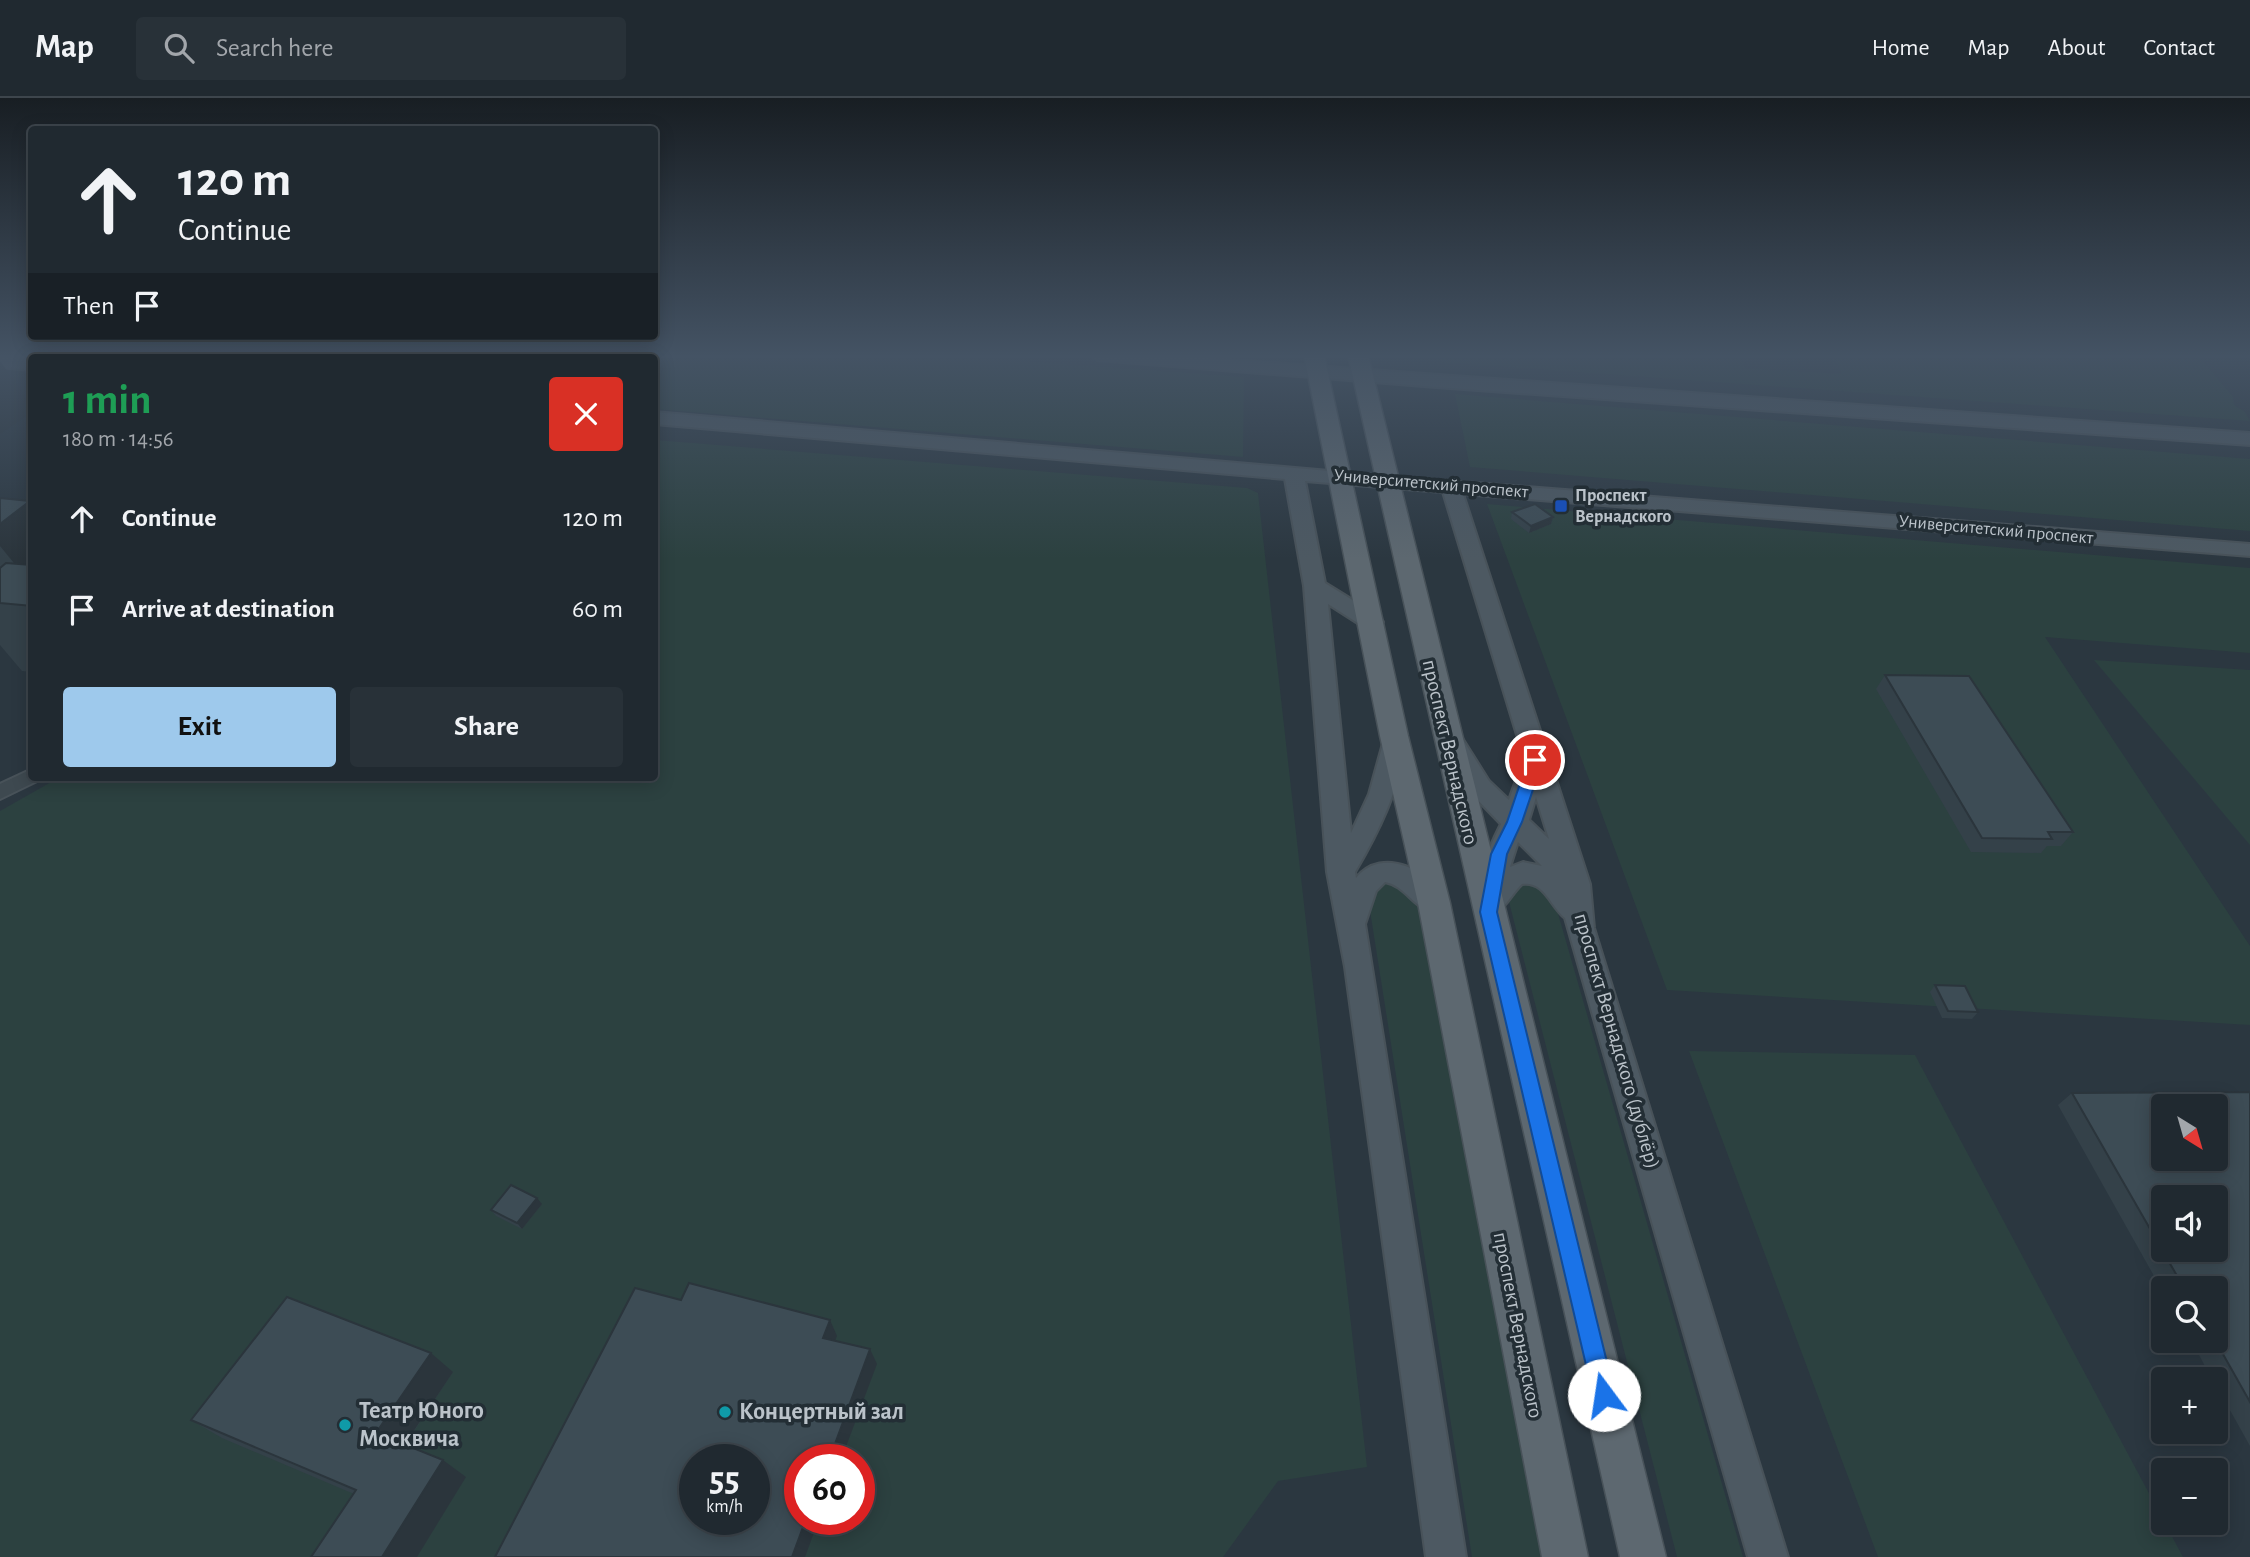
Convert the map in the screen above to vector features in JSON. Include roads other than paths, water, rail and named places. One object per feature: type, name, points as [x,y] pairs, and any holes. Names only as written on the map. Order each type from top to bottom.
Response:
[{"type":"main road","name":"Университетский проспект","points":[[714,423],[1386,482],[2250,550]]},
{"type":"main road","name":"проспект Вернадского","points":[[1327,423],[1372,622],[1394,736],[1434,903],[1565,1557]]},
{"type":"main road","name":"проспект Вернадского","points":[[1373,423],[1643,1557]]},
{"type":"main road","points":[[2059,423],[2250,439]]},
{"type":"main road","points":[[1294,472],[1315,586],[1341,872],[1352,923],[1446,1557]]},
{"type":"main road","name":"проспект Вернадского (дублёр)","points":[[1451,487],[1576,884],[1580,928],[1768,1557]]},
{"type":"main road","points":[[1315,586],[1372,622]]},
{"type":"main road","points":[[1445,730],[1480,787],[1555,859],[1576,884]]},
{"type":"main road","points":[[1341,872],[1382,799],[1391,770],[1394,736]]},
{"type":"main road","points":[[1489,912],[1499,854],[1514,822],[1535,760]]},
{"type":"main road","points":[[1352,923],[1358,895],[1366,880],[1376,873],[1390,870],[1404,875],[1434,903]]},
{"type":"main road","points":[[1489,912],[1500,886],[1511,875],[1526,872],[1540,876],[1556,887],[1566,898],[1580,928]]},
{"type":"street","points":[[0,792],[28,777]]},
{"type":"place","name":"Проспект Вернадского","points":[[1561,506]]},
{"type":"place","name":"Концертный зал","points":[[725,1412]]},
{"type":"place","name":"Театр Юного Москвича","points":[[345,1425]]}]
